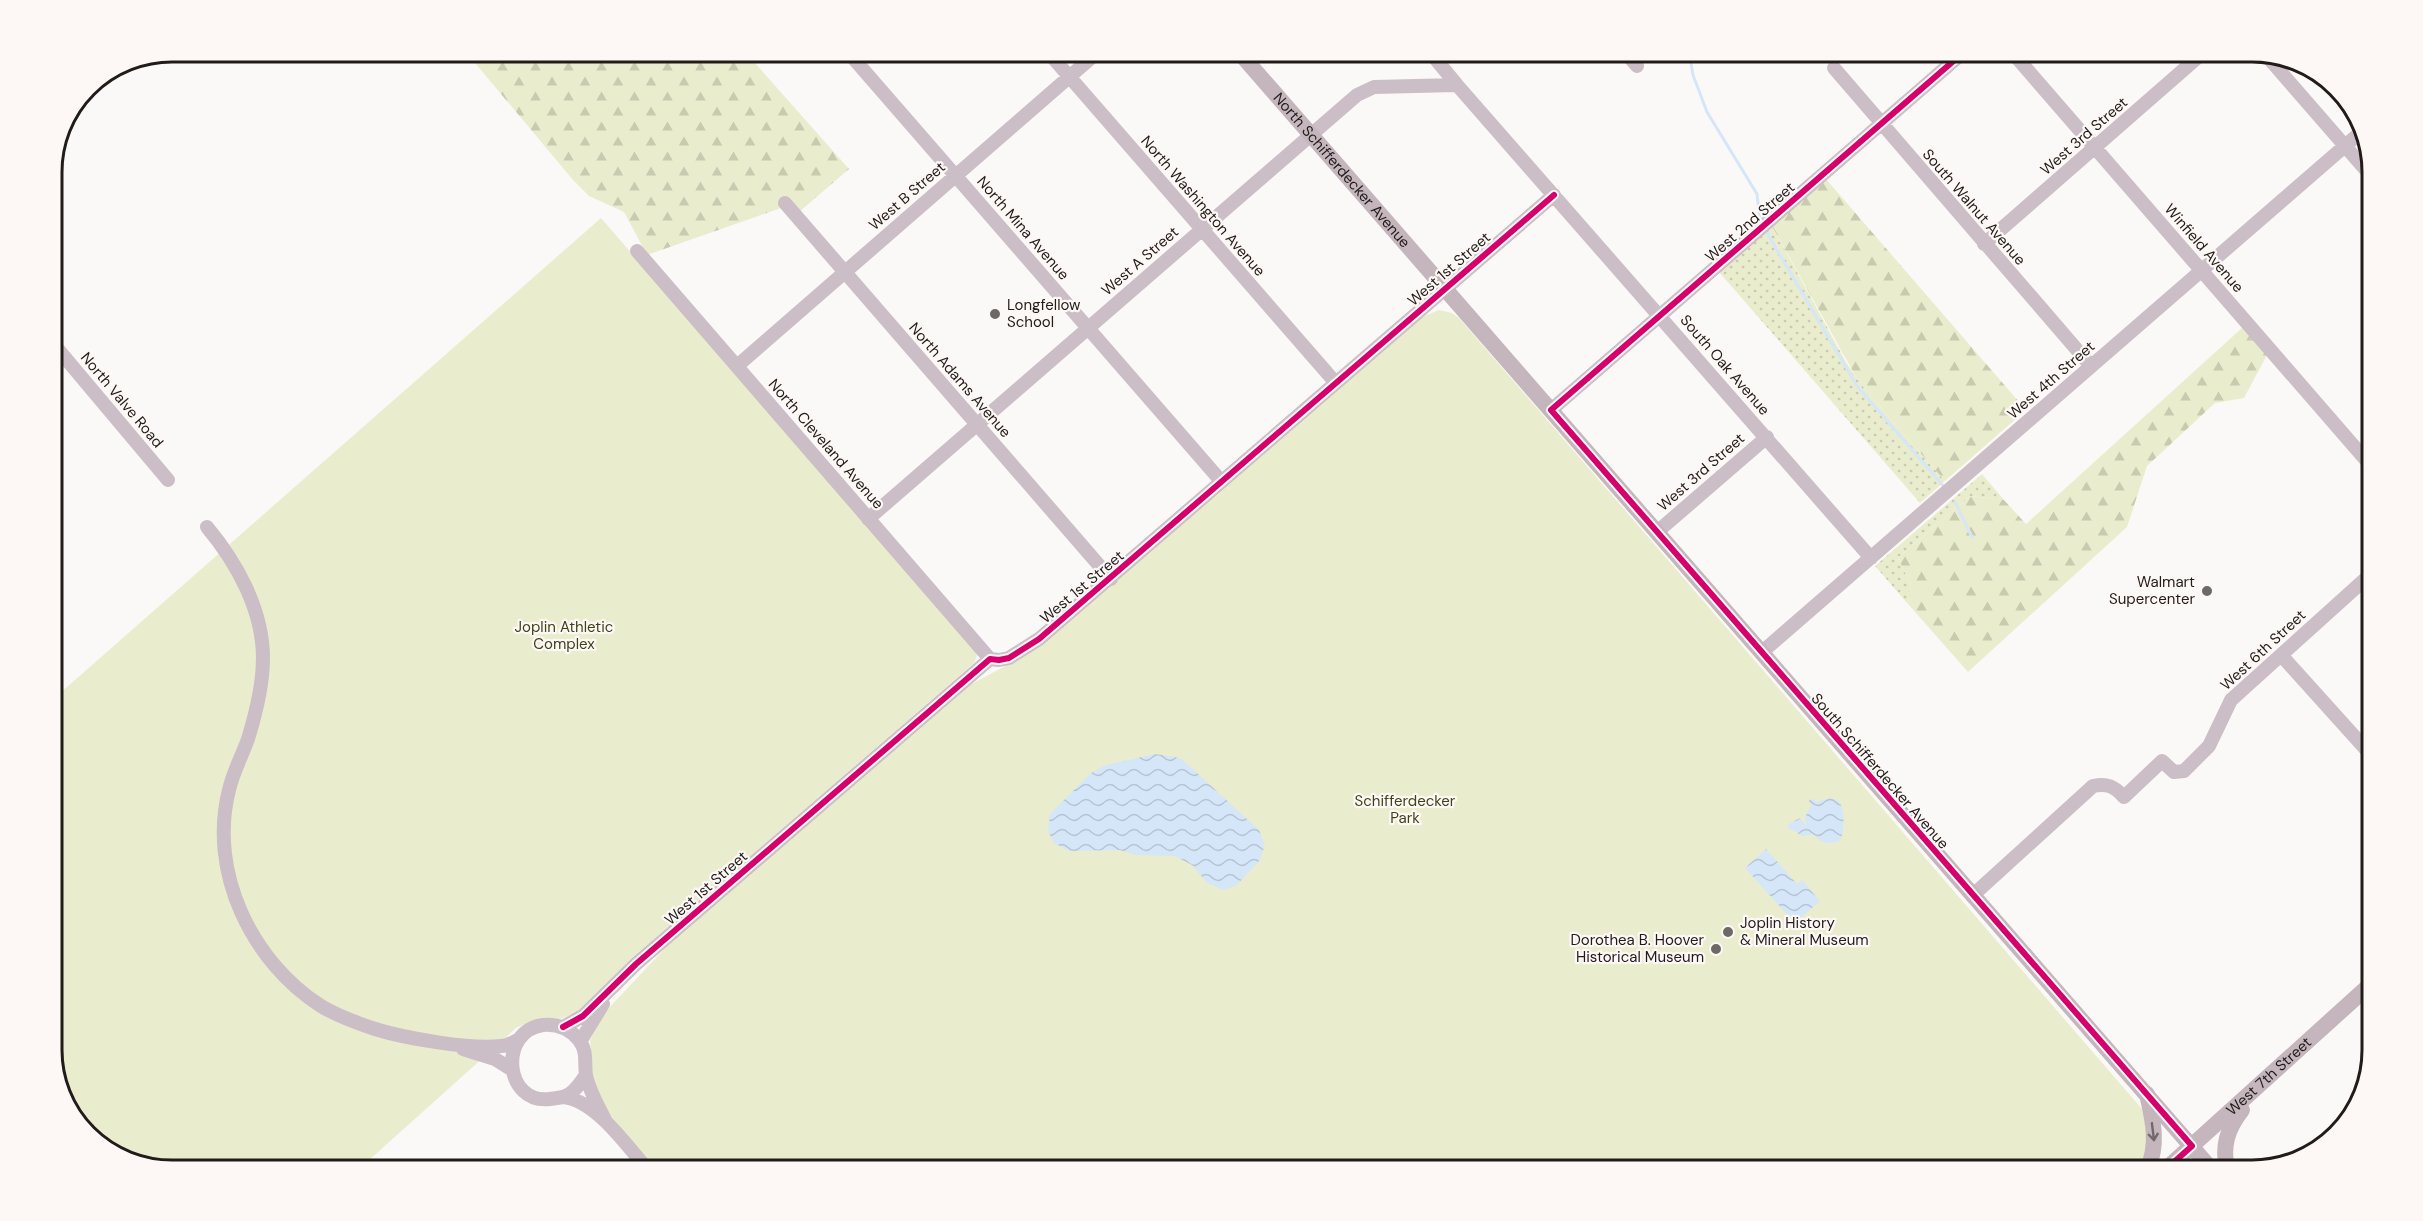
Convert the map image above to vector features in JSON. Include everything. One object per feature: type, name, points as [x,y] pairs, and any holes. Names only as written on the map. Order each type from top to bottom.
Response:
[{"type":"main road","name":"North Schifferdecker Avenue","points":[[1247,62],[1445,288]]},
{"type":"main road","name":"South Schifferdecker Avenue","points":[[1445,288],[2204,1160]]},
{"type":"main road","name":"West 7th Street","points":[[2176,1160],[2362,992]]},
{"type":"main road","points":[[2147,1093],[2155,1142],[2152,1160]]},
{"type":"main road","points":[[2226,1160],[2224,1144],[2226,1134],[2247,1104],[2251,1093]]},
{"type":"street","name":"North Mina Avenue","points":[[857,62],[1221,481]]},
{"type":"street","name":"North Washington Avenue","points":[[1056,62],[1335,382]]},
{"type":"street","name":"West B Street","points":[[737,366],[1086,62]]},
{"type":"street","name":"South Oak Avenue","points":[[1438,62],[1871,558]]},
{"type":"street","points":[[1634,62],[1637,66]]},
{"type":"street","name":"West 2nd Street","points":[[1551,410],[1952,62]]},
{"type":"street","name":"Winfield Avenue","points":[[2020,62],[2361,455]]},
{"type":"street","name":"West 3rd Street","points":[[1984,244],[2193,62]]},
{"type":"street","points":[[2273,64],[2361,164]]},
{"type":"street","name":"South Walnut Avenue","points":[[1834,68],[2091,366]]},
{"type":"street","name":"West A Street","points":[[868,519],[1357,95],[1374,87],[1457,85]]},
{"type":"street","name":"West 4th Street","points":[[1762,652],[2356,136]]},
{"type":"street","name":"West 1st Street","points":[[563,1027],[583,1016],[636,964],[990,659],[1009,658],[1026,649],[1111,579],[1335,382],[1554,195]]},
{"type":"street","name":"North Adams Avenue","points":[[785,203],[1111,579]]},
{"type":"street","name":"North Cleveland Avenue","points":[[637,251],[990,659]]},
{"type":"street","name":"North Valve Road","points":[[62,354],[168,480]]},
{"type":"street","name":"West 3rd Street","points":[[1657,532],[1767,437]]},
{"type":"street","points":[[207,527],[222,545],[241,576],[251,602],[263,657],[261,687],[248,739],[228,791],[225,814],[226,860],[232,885],[252,936],[281,973],[322,1007],[356,1023],[383,1032],[450,1044],[503,1046],[518,1040]]},
{"type":"street","name":"West 6th Street","points":[[1972,896],[2093,786],[2103,784],[2112,786],[2124,796],[2162,761],[2174,772],[2184,771],[2210,746],[2231,700],[2361,582]]},
{"type":"street","points":[[2281,655],[2362,745]]},
{"type":"street","name":"West 1st Street","points":[[580,1042],[612,989]]},
{"type":"street","points":[[586,1075],[571,1093],[562,1097],[541,1100],[527,1094],[516,1083],[511,1069],[512,1054],[518,1040],[527,1031],[538,1026],[551,1024],[573,1033],[586,1054],[586,1075],[606,1122]]},
{"type":"street","points":[[450,1044],[495,1059],[511,1069]]},
{"type":"street","points":[[562,1097],[580,1101],[606,1122],[639,1160]]},
{"type":"green space","points":[[474,62],[756,62],[849,169],[799,212],[781,208],[647,255],[624,212],[589,196]]},
{"type":"green space","points":[[1826,179],[2026,410],[1945,481],[1867,392],[1855,375],[1772,226]]},
{"type":"green space","name":"Joplin Athletic Complex","points":[[601,218],[975,650],[977,656],[974,663],[628,962],[579,1012],[560,1019],[533,1020],[516,1028],[369,1160],[157,1159],[129,1151],[110,1141],[80,1111],[67,1085],[62,1057],[62,691]]},
{"type":"green space","points":[[1772,226],[1846,362],[1867,392],[1945,481],[1920,503],[1719,272]]},
{"type":"green space","name":"Schifferdecker Park","points":[[1439,310],[1452,313],[1459,318],[2142,1109],[2150,1141],[2145,1160],[644,1160],[610,1121],[591,1078],[590,1040],[606,1011],[684,928],[962,689],[1028,654],[1422,317]]},
{"type":"green space","points":[[2243,327],[2267,355],[2244,398],[2215,403],[2147,466],[2127,527],[1968,672],[1908,604],[1911,585],[1898,558],[1970,496],[2004,500],[2026,524]]},
{"type":"green space","points":[[1982,474],[2004,500],[1970,496],[1898,558],[1911,585],[1908,604],[1875,566]]},
{"type":"water","points":[[1155,754],[1183,760],[1259,830],[1265,845],[1260,860],[1237,885],[1224,890],[1207,883],[1192,865],[1175,856],[1135,855],[1120,850],[1069,851],[1054,843],[1048,831],[1050,814],[1091,773],[1106,765]]},
{"type":"water","points":[[1830,798],[1841,805],[1843,827],[1840,840],[1825,843],[1813,834],[1803,836],[1788,828],[1789,824],[1800,818],[1806,826],[1805,817],[1811,806],[1809,800],[1814,799],[1816,802]]},
{"type":"water","points":[[1766,849],[1797,884],[1802,880],[1820,901],[1795,923],[1745,868]]},
{"type":"waterway","points":[[1691,62],[1693,75],[1707,112],[1757,194],[1760,220]]},
{"type":"waterway","points":[[1767,233],[1857,386],[1945,488]]},
{"type":"waterway","points":[[1955,502],[1972,537]]},
{"type":"cycle path","points":[[1952,62],[1551,410],[2192,1146],[2176,1160]]},
{"type":"cycle path","points":[[563,1027],[583,1016],[636,964],[990,659],[1009,658],[1039,639],[1554,195]]},
{"type":"place","name":"Longfellow School","points":[[995,314]]},
{"type":"place","name":"Walmart Supercenter","points":[[2207,591]]},
{"type":"place","name":"Joplin History & Mineral Museum","points":[[1728,932]]},
{"type":"place","name":"Dorothea B. Hoover Historical Museum","points":[[1716,949]]}]
